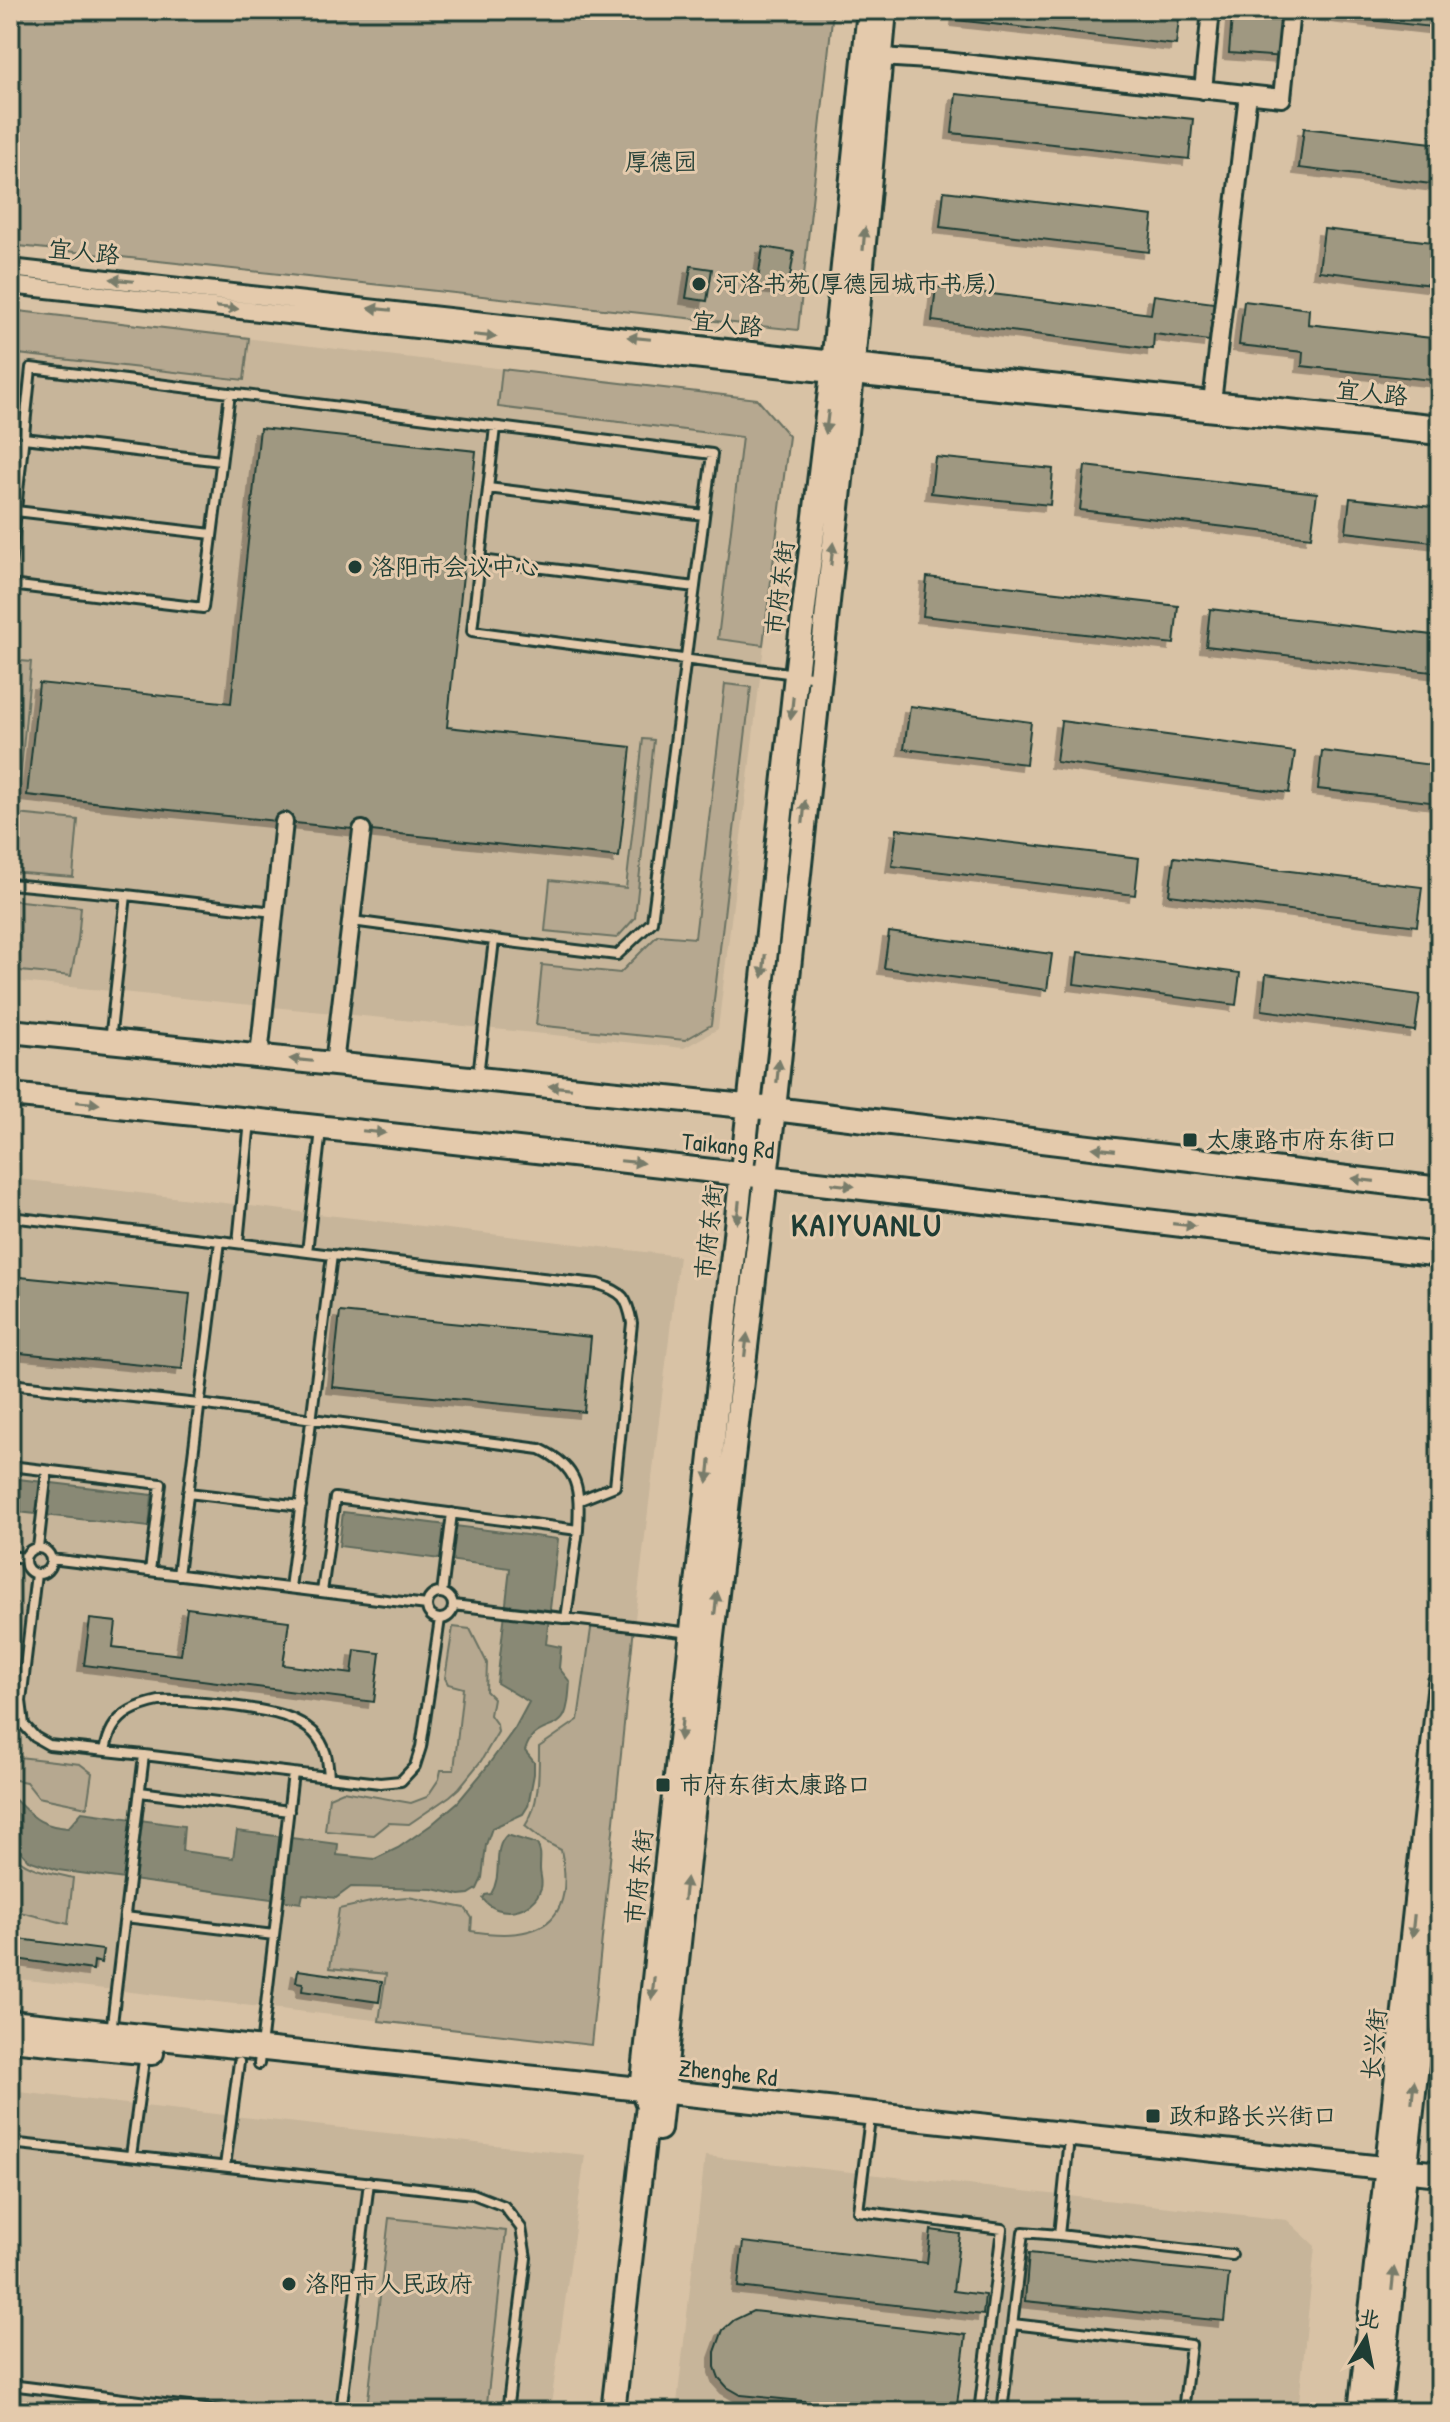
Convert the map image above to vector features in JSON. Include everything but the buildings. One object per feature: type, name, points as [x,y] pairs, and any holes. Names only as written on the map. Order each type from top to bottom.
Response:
[{"type":"street","name":"市府东街","points":[[843,368],[869,10]]},
{"type":"street","name":"市府东街","points":[[627,2412],[749,1107],[807,676],[885,10]]},
{"type":"street","points":[[1203,90],[1211,10]]},
{"type":"street","points":[[880,57],[944,61],[1282,98],[1291,10]]},
{"type":"street","points":[[1212,406],[1248,94]]},
{"type":"street","name":"宜人路","points":[[10,268],[843,368]]},
{"type":"street","name":"宜人路","points":[[10,285],[1212,406],[1440,424]]},
{"type":"street","name":"宜人路","points":[[1212,406],[1440,436]]},
{"type":"street","name":"市府东街","points":[[702,1634],[774,1109],[807,676]]},
{"type":"street","points":[[259,1056],[284,822]]},
{"type":"street","points":[[334,1064],[362,830]]},
{"type":"street","name":"Taikang Rd","points":[[10,1031],[774,1109],[1440,1189]]},
{"type":"street","name":"Taikang Rd","points":[[10,1095],[321,1126],[1440,1255]]},
{"type":"street","name":"长兴街","points":[[1379,2412],[1395,2176],[1440,1682]]},
{"type":"street","name":"长兴街","points":[[1360,2412],[1440,1854]]},
{"type":"street","name":"Zhenghe Rd","points":[[10,2022],[110,2041],[253,2058],[1395,2176],[1440,2188]]},
{"type":"street","name":"Zhenghe Rd","points":[[10,2039],[110,2041],[145,2052],[253,2058]]},
{"type":"street","name":"市府东街","points":[[613,2412],[654,2098]]},
{"type":"street","name":"Zhenghe Rd","points":[[654,2098],[1068,2148],[1395,2176],[1440,2174]]},
{"type":"lane","points":[[10,567],[31,368],[712,454],[652,922],[617,955],[351,921]]},
{"type":"lane","points":[[10,585],[203,608],[230,393]]},
{"type":"lane","points":[[495,427],[472,631],[807,676]]},
{"type":"lane","points":[[24,438],[221,461]]},
{"type":"lane","points":[[488,488],[704,515]]},
{"type":"lane","points":[[16,511],[212,534]]},
{"type":"lane","points":[[480,560],[695,587]]},
{"type":"lane","points":[[10,884],[274,912]]},
{"type":"lane","points":[[110,1041],[126,895]]},
{"type":"lane","points":[[478,1078],[494,940]]},
{"type":"lane","points":[[238,1243],[250,1119]]},
{"type":"lane","points":[[307,1252],[321,1126]]},
{"type":"lane","points":[[10,1217],[598,1284],[617,1290],[628,1303],[632,1323],[615,1486],[580,1500]]},
{"type":"lane","points":[[178,1575],[220,1241]]},
{"type":"lane","points":[[290,1588],[332,1255]]},
{"type":"lane","points":[[10,1384],[199,1404],[540,1449],[559,1458],[572,1474],[580,1500],[566,1619]]},
{"type":"lane","points":[[10,1466],[47,1475],[161,1484],[150,1571]]},
{"type":"lane","points":[[38,1548],[47,1475]]},
{"type":"lane","points":[[188,1493],[301,1506]]},
{"type":"lane","points":[[322,1592],[335,1498],[452,1518],[578,1530]]},
{"type":"lane","points":[[442,1593],[452,1518]]},
{"type":"lane","points":[[38,1548],[48,1553],[51,1559],[48,1569],[36,1574],[29,1570],[25,1558],[29,1551],[38,1548]]},
{"type":"lane","points":[[10,1556],[25,1558]]},
{"type":"lane","points":[[51,1559],[427,1605]]},
{"type":"lane","points":[[36,1574],[21,1701],[24,1725],[35,1737],[49,1745],[380,1783],[401,1781],[415,1766],[421,1747],[440,1619]]},
{"type":"lane","points":[[427,1605],[434,1594],[442,1593],[449,1597],[453,1605]]},
{"type":"lane","points":[[427,1605],[431,1616],[440,1619],[448,1616],[453,1605]]},
{"type":"lane","points":[[453,1605],[702,1634]]},
{"type":"lane","points":[[105,1751],[108,1733],[115,1723],[139,1706],[174,1701],[206,1704],[269,1712],[303,1724],[323,1745],[328,1757],[329,1777]]},
{"type":"lane","points":[[110,2041],[144,1755]]},
{"type":"lane","points":[[225,2166],[253,2058],[274,1935],[293,1773]]},
{"type":"lane","points":[[140,1792],[289,1811]]},
{"type":"lane","points":[[125,1917],[274,1935]]},
{"type":"lane","points":[[131,2156],[145,2052]]},
{"type":"lane","points":[[869,2126],[858,2211],[1002,2229],[979,2412]]},
{"type":"lane","points":[[10,2143],[473,2194],[504,2206],[521,2228],[526,2258],[507,2412]]},
{"type":"lane","points":[[1059,2235],[1068,2148]]},
{"type":"lane","points":[[341,2412],[369,2182]]},
{"type":"lane","points":[[1002,2412],[1023,2232],[1232,2255]]},
{"type":"lane","points":[[1013,2324],[1191,2345],[1183,2412]]},
{"type":"lane","points":[[10,2385],[229,2412]]},
{"type":"shaded area","points":[[10,310],[757,399],[789,436],[718,1029],[684,1048],[10,981]]},
{"type":"shaded area","points":[[10,1178],[679,1256],[632,1643],[591,2045],[10,1978]]},
{"type":"shaded area","points":[[10,1478],[152,1495],[149,1527],[10,1511]]},
{"type":"shaded area","points":[[343,1512],[558,1539],[546,1644],[561,1647],[559,1668],[570,1682],[567,1707],[562,1720],[539,1731],[529,1742],[525,1751],[534,1762],[534,1774],[528,1806],[523,1814],[492,1828],[477,1889],[460,1895],[433,1889],[351,1887],[336,1898],[303,1894],[301,1903],[58,1870],[28,1860],[10,1839],[10,1795],[49,1825],[68,1828],[82,1812],[184,1826],[182,1851],[233,1858],[237,1831],[338,1844],[337,1855],[375,1859],[398,1848],[458,1802],[515,1728],[529,1702],[497,1683],[510,1568],[339,1546]]},
{"type":"shaded area","points":[[507,1835],[537,1844],[542,1883],[531,1903],[506,1911],[489,1905],[483,1899],[491,1894],[495,1886],[500,1848]]},
{"type":"shaded area","name":"洛阳市人民政府","points":[[10,2091],[585,2155],[550,2412],[10,2412]]},
{"type":"shaded area","points":[[705,2156],[1287,2220],[1315,2246],[1298,2412],[676,2412]]},
{"type":"green space","name":"厚德园","points":[[10,10],[833,10],[798,330],[10,245]]},
{"type":"green space","points":[[10,310],[249,338],[244,380],[10,353]]},
{"type":"green space","points":[[502,369],[757,399],[789,436],[763,645],[718,639],[742,437],[498,407]]},
{"type":"green space","points":[[10,660],[31,662],[17,814],[78,820],[73,877],[10,872]]},
{"type":"green space","points":[[725,684],[751,687],[711,1025],[685,1040],[536,1025],[542,965],[620,973],[658,935],[695,938]]},
{"type":"green space","points":[[643,739],[654,740],[635,918],[617,938],[545,931],[550,880],[626,888]]},
{"type":"green space","points":[[10,900],[81,907],[71,976],[10,970]]},
{"type":"green space","points":[[592,1622],[634,1627],[591,2045],[379,2021],[386,1974],[330,1968],[339,1909],[408,1897],[465,1908],[472,1918],[471,1931],[495,1934],[533,1930],[547,1922],[557,1911],[563,1895],[561,1850],[525,1826],[536,1798],[539,1747],[578,1720]]},
{"type":"green space","points":[[453,1627],[470,1629],[487,1663],[486,1691],[493,1698],[490,1715],[498,1732],[481,1761],[450,1796],[409,1824],[389,1823],[374,1835],[325,1831],[329,1797],[343,1791],[411,1803],[427,1797],[441,1770],[454,1770],[463,1688],[448,1684],[445,1678]]},
{"type":"green space","points":[[10,1756],[80,1764],[92,1773],[87,1807],[38,1797],[26,1782],[10,1779]]},
{"type":"green space","points":[[10,1851],[31,1867],[73,1878],[68,1924],[20,1912],[10,1976]]},
{"type":"green space","points":[[389,2218],[506,2231],[486,2412],[404,2412],[367,2408]]},
{"type":"place","name":"河洛书苑(厚德园城市书房)","points":[[699,284]]},
{"type":"place","name":"洛阳市会议中心","points":[[355,567]]},
{"type":"place","name":"太康路市府东街口","points":[[1190,1140]]},
{"type":"place","name":"市府东街太康路口","points":[[663,1785]]},
{"type":"place","name":"政和路长兴街口","points":[[1153,2116]]},
{"type":"place","name":"洛阳市人民政府","points":[[289,2284]]},
{"type":"district","name":"KAIYUANLU","points":[[867,1225]]}]
